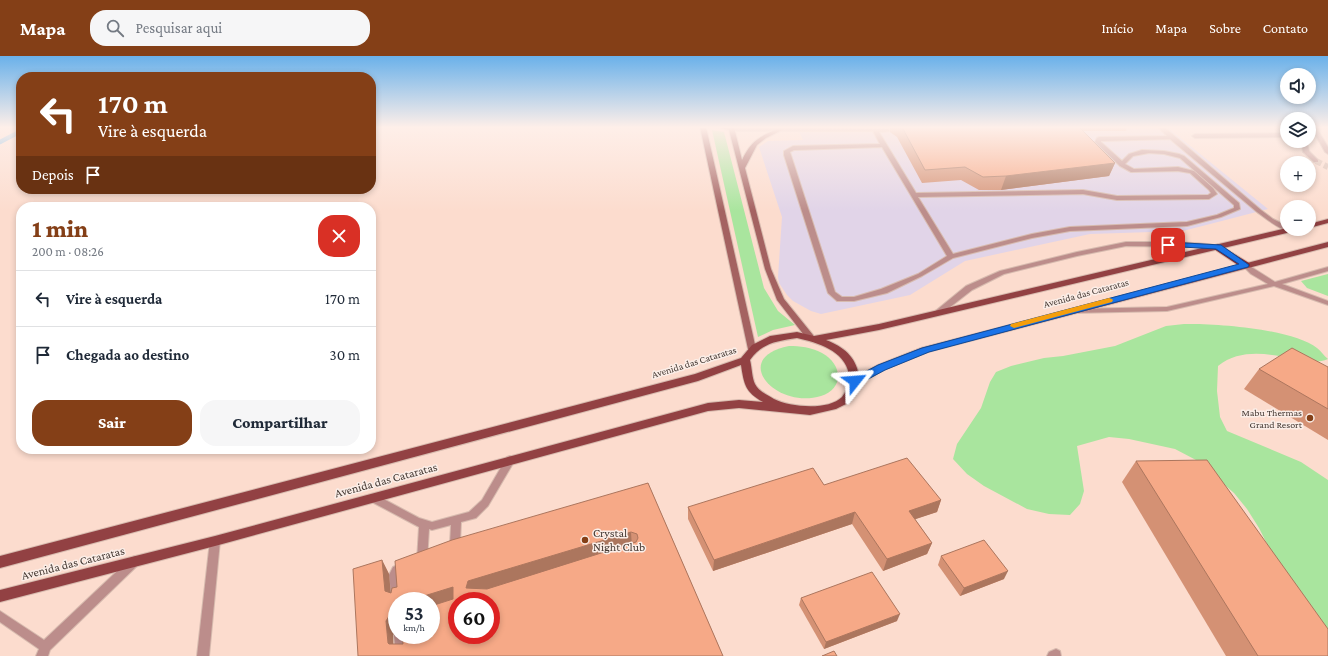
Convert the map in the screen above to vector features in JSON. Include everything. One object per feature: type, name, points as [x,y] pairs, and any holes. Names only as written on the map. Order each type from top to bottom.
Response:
[{"type":"highway","points":[[1218,247],[1245,265]]},
{"type":"main road","points":[[1316,224],[1328,221]]},
{"type":"main road","name":"Avenida das Cataratas","points":[[813,338],[937,313],[1280,233]]},
{"type":"main road","name":"Avenida das Cataratas","points":[[855,381],[882,367],[926,350],[1328,244]]},
{"type":"main road","points":[[797,335],[813,338],[844,354],[850,362],[855,381],[846,399],[836,405],[810,411],[781,407],[757,394],[750,385],[745,360],[752,349],[772,338],[797,335]]},
{"type":"main road","name":"Avenida das Cataratas","points":[[0,562],[698,377],[745,360]]},
{"type":"main road","name":"Avenida das Cataratas","points":[[0,596],[373,498],[708,407],[739,404],[781,407]]},
{"type":"street","points":[[709,155],[752,349]]},
{"type":"street","points":[[739,155],[768,269],[781,300],[813,338]]},
{"type":"street","points":[[742,168],[748,155]]},
{"type":"street","points":[[787,155],[832,293],[840,299],[854,300],[884,291],[920,275],[951,257],[997,244],[1070,229],[1186,224],[1237,210],[1236,204],[1178,155]]},
{"type":"street","points":[[891,155],[951,257]]},
{"type":"street","points":[[914,195],[1083,192],[1117,198],[1157,198],[1209,197],[1214,194],[1212,190],[1192,172],[1178,169],[1132,171],[1122,165],[1112,155]]},
{"type":"street","points":[[1122,165],[1130,155]]},
{"type":"street","points":[[1193,155],[1270,220],[1280,225]]},
{"type":"street","points":[[937,313],[969,288],[1002,272],[1077,254],[1126,244],[1196,245],[1218,247]]},
{"type":"street","points":[[1245,265],[1251,271],[1276,284],[1328,303]]},
{"type":"street","points":[[1066,312],[1167,309],[1276,284],[1328,269]]},
{"type":"street","points":[[373,498],[424,525],[432,526],[472,515],[485,503],[510,460]]},
{"type":"street","points":[[396,592],[395,572],[450,551],[456,544],[456,519]]},
{"type":"street","points":[[422,561],[424,525]]},
{"type":"street","points":[[203,656],[214,540]]},
{"type":"street","points":[[0,616],[44,652],[135,561]]},
{"type":"street","points":[[401,644],[402,656]]},
{"type":"shaded area","points":[[762,155],[1201,155],[1268,209],[1183,231],[1090,234],[965,261],[910,295],[821,314],[811,311],[793,301],[779,283],[778,277],[782,217]]},
{"type":"green space","points":[[718,155],[730,155],[764,288],[778,311],[795,325],[773,330],[758,337]]},
{"type":"green space","points":[[1328,274],[1328,296],[1307,288],[1301,281]]},
{"type":"green space","points":[[1184,324],[1253,328],[1290,336],[1306,341],[1317,348],[1328,359],[1324,361],[1312,362],[1265,354],[1236,357],[1227,360],[1218,366],[1217,391],[1220,417],[1227,431],[1301,462],[1328,480],[1328,630],[1269,548],[1247,509],[1234,493],[1196,460],[1175,449],[1129,439],[1109,437],[1077,446],[1084,491],[1080,504],[1070,515],[1049,514],[1027,509],[984,486],[967,474],[953,459],[957,444],[981,408],[990,382],[996,372],[1011,366],[1044,358],[1115,346],[1166,326]]},
{"type":"green space","points":[[789,346],[810,348],[818,351],[834,363],[837,369],[837,382],[829,392],[821,396],[804,398],[789,396],[775,389],[766,381],[761,371],[762,361],[771,352]]},
{"type":"building","points":[[917,155],[1107,155],[1115,163],[1006,176],[983,177],[965,167],[925,170]]},
{"type":"building","points":[[1292,348],[1328,367],[1328,409],[1259,369]]},
{"type":"building","points":[[907,458],[941,500],[909,511],[932,543],[887,559],[855,512],[714,560],[688,507],[813,468],[824,485]]},
{"type":"building","points":[[1207,460],[1328,629],[1328,656],[1258,656],[1136,461]]},
{"type":"building","name":"Crystal Night Club","points":[[648,483],[723,656],[358,656],[353,569],[382,560],[385,591],[388,592],[388,618],[386,621],[388,644],[440,644],[440,603],[448,601],[448,644],[500,644],[500,592],[453,592],[453,587],[437,592],[391,592],[392,588],[397,587],[395,561],[452,540]],"holes":[[[631,532],[637,534],[638,538],[636,542],[487,589],[466,588],[468,581]]]},
{"type":"building","points":[[984,540],[1008,571],[964,588],[941,556]]},
{"type":"building","points":[[872,572],[900,614],[826,642],[801,598]]},
{"type":"building","points":[[834,651],[837,656],[822,656]]},
{"type":"tunnel","points":[[1316,161],[1328,167]]},
{"type":"slow traffic","points":[[1014,326],[1109,300]]},
{"type":"place","name":"Mabu Thermas Grand Resort","points":[[1310,418]]},
{"type":"place","name":"Crystal Night Club","points":[[585,540]]},
{"type":"route","points":[[855,381],[882,367],[926,350],[1245,265],[1218,247],[1168,245]]}]
